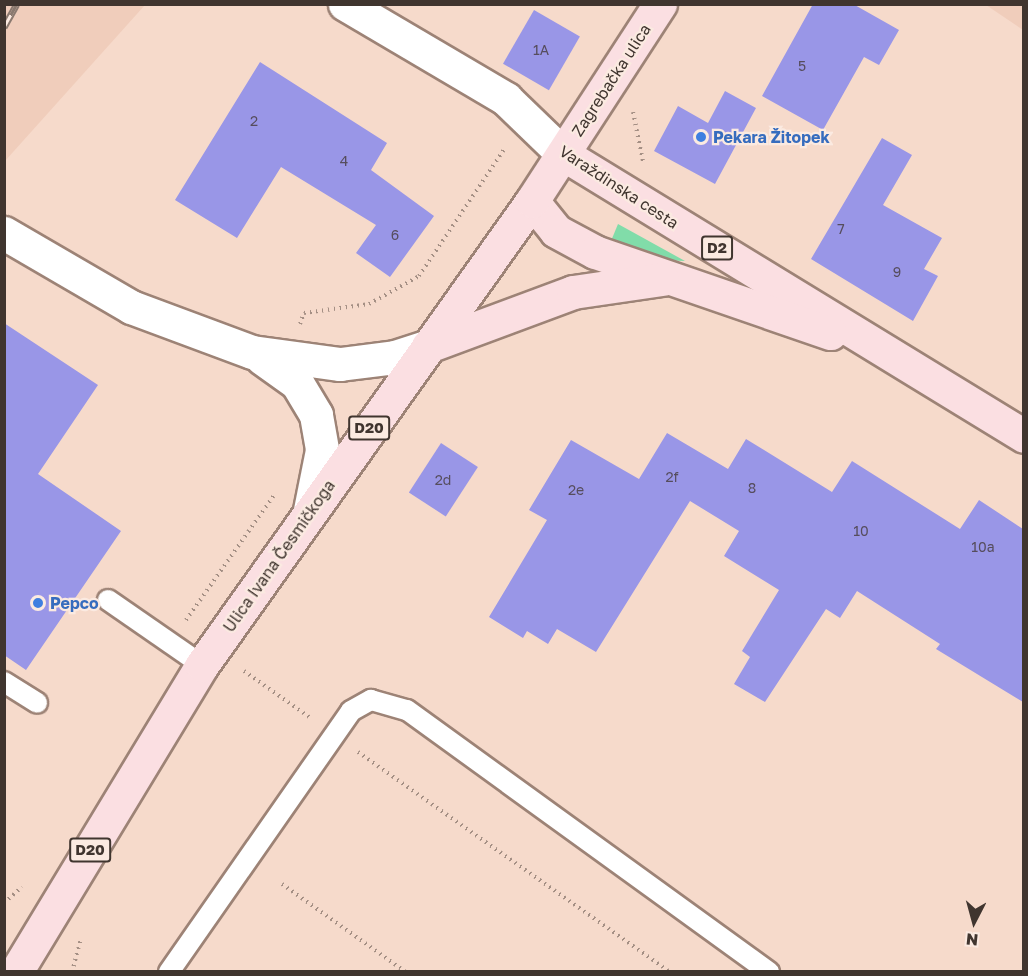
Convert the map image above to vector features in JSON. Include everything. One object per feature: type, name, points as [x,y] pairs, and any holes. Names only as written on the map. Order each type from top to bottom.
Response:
[{"type":"main road","name":"Varaždinska cesta","points":[[345,4],[506,99],[563,154],[868,345],[1023,436]]},
{"type":"main road","name":"Zagrebačka ulica","points":[[563,154],[660,4]]},
{"type":"main road","name":"Ulica Ivana Česmičkoga","points":[[16,972],[202,665],[563,154]]},
{"type":"main road","name":"Varaždinska cesta","points":[[532,201],[542,218],[572,241],[670,278],[868,345]]},
{"type":"main road","points":[[4,233],[131,307],[252,352],[340,364],[395,357],[573,292],[670,278]]},
{"type":"main road","points":[[252,352],[297,383],[316,415],[322,450],[310,510]]},
{"type":"lane","points":[[108,600],[202,665]]},
{"type":"lane","points":[[4,682],[37,703]]},
{"type":"lane","points":[[169,972],[351,711],[371,700],[407,710],[769,972]]},
{"type":"path","points":[[634,106],[644,163],[639,173]]},
{"type":"path","points":[[301,320],[304,313],[369,304],[419,276],[526,118]]},
{"type":"path","points":[[244,671],[321,725]]},
{"type":"path","points":[[348,745],[670,972]]},
{"type":"path","points":[[282,884],[406,972]]},
{"type":"path","points":[[72,972],[81,936]]},
{"type":"shaded area","points":[[4,5],[145,5],[5,161]]},
{"type":"shaded area","points":[[986,5],[1023,5],[1023,30]]},
{"type":"green space","points":[[618,224],[685,261],[660,260],[611,241]]},
{"type":"building","points":[[813,4],[853,4],[899,30],[879,65],[864,57],[823,130],[762,96]]},
{"type":"building","points":[[534,10],[580,36],[549,90],[503,64]]},
{"type":"building","points":[[260,62],[387,143],[371,170],[434,216],[390,277],[356,253],[376,225],[281,167],[237,238],[175,200]]},
{"type":"building","name":"Pekara Žitopek","points":[[725,91],[756,108],[715,184],[654,151],[678,106],[708,123]]},
{"type":"building","points":[[882,138],[912,155],[883,205],[942,238],[924,269],[938,276],[913,321],[811,259]]},
{"type":"building","points":[[4,323],[98,385],[38,474],[121,531],[26,670],[4,655]]},
{"type":"building","points":[[667,433],[728,469],[746,439],[832,492],[852,461],[960,529],[979,500],[1023,529],[1023,702],[936,649],[940,644],[857,591],[840,618],[826,609],[765,702],[734,684],[750,657],[742,651],[779,590],[724,556],[739,531],[690,501],[596,652],[557,629],[548,644],[527,631],[523,638],[489,617],[547,520],[529,510],[571,440],[639,479]]},
{"type":"building","points":[[441,443],[478,467],[446,516],[409,492]]},
{"type":"railway","points":[[4,27],[17,4]]},
{"type":"place","name":"Pekara Žitopek","points":[[701,137]]},
{"type":"place","name":"Pepco","points":[[38,603]]}]
